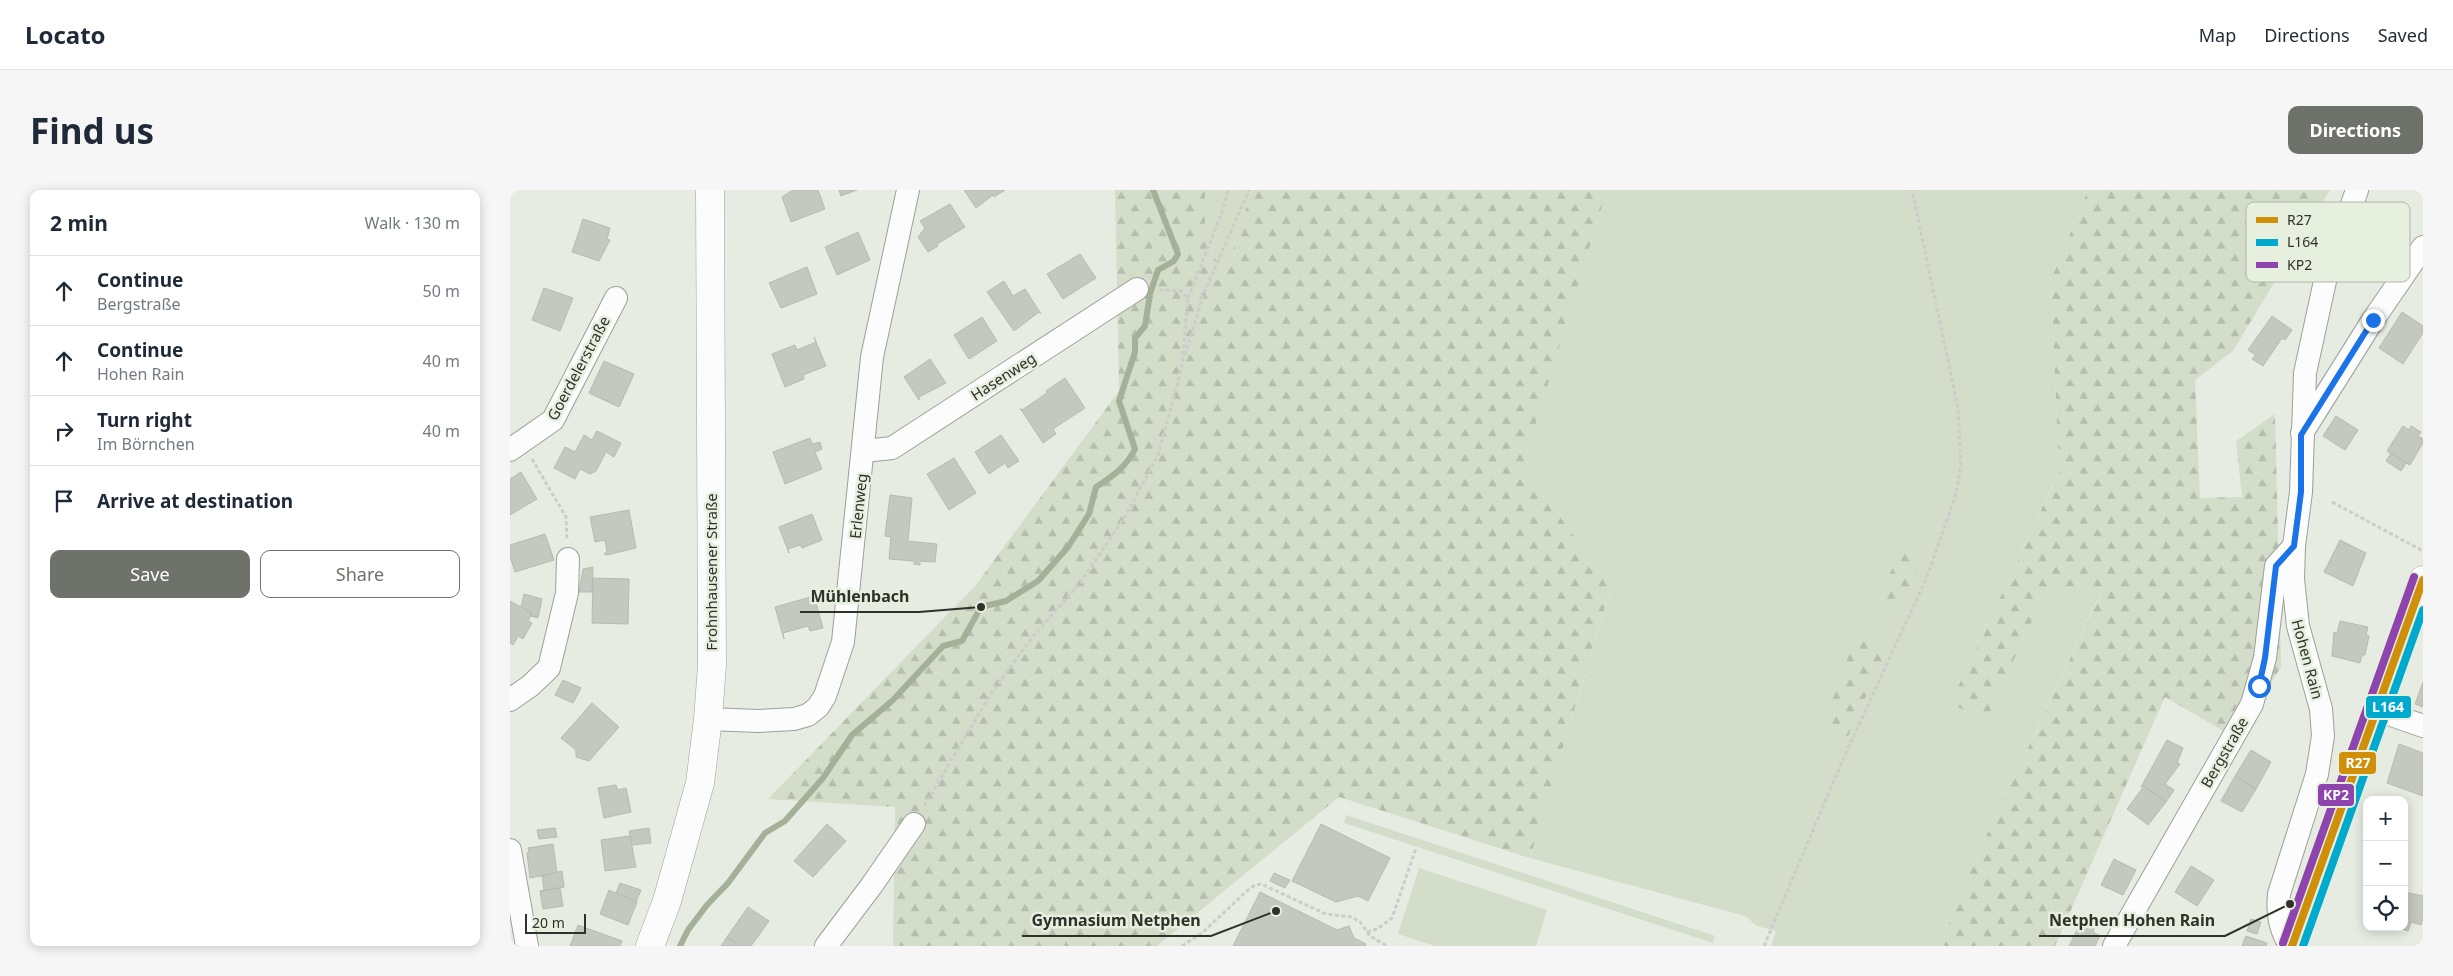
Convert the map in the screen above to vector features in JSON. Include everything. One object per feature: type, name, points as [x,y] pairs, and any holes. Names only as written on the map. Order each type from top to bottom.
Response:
[{"type":"main road","name":"Frohnhausener Straße","points":[[650,946],[667,901],[700,783],[708,719],[712,665],[710,190]]},
{"type":"main road","points":[[2291,946],[2423,580]]},
{"type":"street","name":"Erlenweg","points":[[708,719],[758,721],[794,719],[808,715],[818,707],[825,696],[844,642],[872,357],[908,190]]},
{"type":"street","name":"Hohen Rain","points":[[2353,202],[2357,190]]},
{"type":"street","points":[[2410,266],[2423,247]]},
{"type":"street","name":"Hohen Rain","points":[[2291,946],[2280,928],[2277,912],[2279,894],[2317,774],[2323,736],[2322,709],[2298,626],[2293,579],[2294,546],[2301,492],[2301,435],[2305,373],[2309,347],[2325,282]]},
{"type":"street","points":[[2301,435],[2399,282]]},
{"type":"street","name":"Hasenweg","points":[[864,450],[892,448],[1138,289]]},
{"type":"street","name":"Goerdelerstraße","points":[[520,453],[553,420],[616,298]]},
{"type":"street","name":"Bergstraße","points":[[2114,946],[2252,704],[2265,658],[2276,566],[2294,546]]},
{"type":"street","points":[[510,700],[530,686],[549,668],[567,593],[568,559]]},
{"type":"street","points":[[2377,710],[2423,726]]},
{"type":"street","points":[[826,946],[872,885],[914,824]]},
{"type":"street","points":[[510,850],[527,946]]},
{"type":"path","points":[[1182,366],[1188,299],[1222,212],[1228,190]]},
{"type":"path","points":[[914,824],[992,692],[1035,634],[1081,582],[1126,515],[1158,455],[1204,293],[1249,190]]},
{"type":"path","points":[[1764,946],[1844,757],[1927,577],[1956,494],[1962,466],[1958,408],[1912,190]]},
{"type":"path","points":[[1181,291],[1188,299]]},
{"type":"path","points":[[520,453],[566,517],[568,559]]},
{"type":"path","points":[[2332,502],[2423,551]]},
{"type":"path","points":[[1367,932],[1378,929],[1392,918],[1416,848]]},
{"type":"path","points":[[1182,946],[1202,932],[1255,885],[1261,884],[1326,914],[1352,918],[1360,922],[1367,932],[1387,946]]},
{"type":"green space","points":[[1115,190],[1205,190],[1205,231],[1223,281],[1252,190],[1607,190],[1523,466],[1611,587],[1530,858],[1339,797],[1157,946],[893,946],[895,807],[768,799],[975,586],[1119,391]]},
{"type":"green space","points":[[1205,190],[1252,190],[1223,282],[1205,231]]},
{"type":"green space","points":[[1607,190],[2088,190],[2051,280],[2059,471],[1950,704],[1986,719],[2049,585],[2101,592],[1966,879],[1940,946],[1771,946],[1776,931],[1757,926],[1745,916],[1530,858],[1611,588],[1523,466]]},
{"type":"green space","points":[[2088,190],[2330,190],[2323,202],[2246,202],[2246,282],[2275,282],[2233,351],[2195,380],[2200,498],[2242,497],[2236,441],[2275,414],[2281,667],[2237,739],[2165,697],[2055,946],[1940,946],[1966,879],[2101,593],[2049,585],[1986,719],[1950,704],[2059,472],[2051,280]]},
{"type":"green space","points":[[1903,550],[1916,550],[1920,561],[1902,607],[1892,612],[1882,603],[1890,573]]},
{"type":"green space","points":[[1865,636],[1876,641],[1881,650],[1882,660],[1845,743],[1827,740],[1827,714],[1850,652]]},
{"type":"green space","points":[[1346,815],[1715,936],[1713,943],[1344,823]]},
{"type":"green space","points":[[1419,868],[1547,910],[1536,946],[1435,946],[1398,934]]},
{"type":"building","points":[[793,190],[818,190],[825,209],[791,222],[782,197]]},
{"type":"building","points":[[839,190],[857,190],[841,196]]},
{"type":"building","points":[[964,190],[1005,190],[994,197],[993,195],[976,208]]},
{"type":"building","points":[[950,204],[965,227],[937,244],[938,246],[928,252],[918,237],[925,228],[920,221]]},
{"type":"building","points":[[583,219],[610,228],[607,239],[610,240],[599,261],[572,252]]},
{"type":"building","points":[[858,232],[870,260],[837,275],[825,247]]},
{"type":"building","points":[[1080,254],[1096,278],[1063,299],[1047,274]]},
{"type":"building","points":[[807,267],[817,294],[781,308],[769,283]]},
{"type":"building","points":[[1004,281],[1013,296],[1025,289],[1041,314],[1039,312],[1014,331],[987,292]]},
{"type":"building","points":[[544,288],[573,298],[560,331],[532,320]]},
{"type":"building","points":[[2402,312],[2423,326],[2423,333],[2403,364],[2379,348]]},
{"type":"building","points":[[2272,316],[2292,330],[2285,340],[2282,338],[2263,366],[2252,359],[2256,355],[2248,350]]},
{"type":"building","points":[[982,317],[997,341],[969,359],[954,335]]},
{"type":"building","points":[[814,337],[826,366],[803,375],[804,379],[785,387],[772,354],[795,345],[797,350],[816,342]]},
{"type":"building","points":[[930,359],[946,383],[919,397],[919,400],[904,377]]},
{"type":"building","points":[[604,361],[634,374],[619,407],[589,393]]},
{"type":"building","points":[[1065,378],[1085,408],[1053,429],[1056,434],[1043,443],[1020,408],[1022,410]]},
{"type":"building","points":[[2336,416],[2358,430],[2345,450],[2323,436]]},
{"type":"building","points":[[2403,426],[2409,430],[2411,426],[2421,432],[2418,436],[2423,439],[2423,443],[2410,465],[2387,451]]},
{"type":"building","points":[[597,431],[621,443],[614,457],[606,452],[596,471],[590,474],[580,469],[575,479],[554,468],[565,447],[575,452],[584,435],[592,440]]},
{"type":"building","points":[[1001,435],[1019,461],[1008,468],[1005,463],[989,474],[975,452]]},
{"type":"building","points":[[810,438],[812,444],[820,442],[822,449],[815,452],[822,469],[785,484],[773,452]]},
{"type":"building","points":[[2391,453],[2406,463],[2401,471],[2386,461]]},
{"type":"building","points":[[954,458],[976,493],[949,510],[927,474]]},
{"type":"building","points":[[521,472],[537,499],[510,515],[510,479]]},
{"type":"building","points":[[890,495],[912,498],[908,541],[937,544],[935,562],[920,561],[920,565],[914,564],[914,561],[889,559],[891,537],[885,536]]},
{"type":"building","points":[[629,510],[636,548],[607,555],[604,554],[607,551],[605,540],[595,542],[590,517]]},
{"type":"building","points":[[812,514],[822,540],[802,548],[800,545],[788,549],[789,553],[779,527]]},
{"type":"building","points":[[545,534],[554,560],[515,572],[510,556],[510,545]]},
{"type":"building","points":[[2340,540],[2366,553],[2353,586],[2324,572]]},
{"type":"building","points":[[593,567],[592,592],[579,592],[583,569]]},
{"type":"building","points":[[593,578],[629,579],[628,624],[592,623]]},
{"type":"building","points":[[524,594],[542,599],[538,618],[530,616],[532,613],[521,607]]},
{"type":"building","points":[[814,596],[823,628],[810,631],[808,626],[783,633],[784,639],[775,607]]},
{"type":"building","points":[[510,601],[532,613],[528,621],[532,623],[523,639],[518,636],[513,645],[510,643]]},
{"type":"building","points":[[2340,621],[2368,627],[2366,635],[2369,636],[2365,655],[2362,655],[2360,663],[2332,656],[2334,632],[2337,633]]},
{"type":"building","points":[[563,680],[581,688],[573,703],[555,695]]},
{"type":"building","points":[[2423,682],[2423,707],[2415,704]]},
{"type":"building","points":[[592,703],[619,727],[589,761],[576,757],[576,750],[561,738]]},
{"type":"building","points":[[2167,740],[2183,748],[2177,763],[2180,764],[2165,784],[2174,790],[2166,802],[2144,786],[2141,787]]},
{"type":"building","points":[[2399,744],[2423,753],[2423,796],[2387,783]]},
{"type":"building","points":[[2251,750],[2271,762],[2256,789],[2235,776]]},
{"type":"building","points":[[2235,776],[2256,789],[2242,812],[2221,801]]},
{"type":"building","points":[[616,785],[618,790],[626,788],[631,812],[604,818],[598,788]]},
{"type":"building","points":[[2144,786],[2166,802],[2148,825],[2127,809]]},
{"type":"building","points":[[827,824],[846,841],[813,877],[794,861]]},
{"type":"building","points":[[1321,824],[1390,858],[1368,901],[1358,896],[1336,902],[1292,881]]},
{"type":"building","points":[[555,828],[557,837],[539,839],[537,830]]},
{"type":"building","points":[[649,828],[651,843],[632,845],[629,831]]},
{"type":"building","points":[[630,836],[636,867],[605,871],[601,840]]},
{"type":"building","points":[[553,844],[557,873],[530,878],[528,848]]},
{"type":"building","points":[[2114,859],[2136,870],[2123,895],[2101,885]]},
{"type":"building","points":[[2191,866],[2214,880],[2197,906],[2175,892]]},
{"type":"building","points":[[562,871],[564,887],[540,891],[544,890],[542,876]]},
{"type":"building","points":[[1274,873],[1290,880],[1285,888],[1270,881]]},
{"type":"building","points":[[620,883],[641,890],[636,902],[616,893]]},
{"type":"building","points":[[560,888],[563,906],[543,909],[540,891]]},
{"type":"building","points":[[609,890],[637,902],[628,925],[600,914]]},
{"type":"building","points":[[1260,892],[1337,930],[1349,926],[1354,938],[1366,944],[1365,946],[1233,946]]},
{"type":"building","points":[[2408,893],[2423,896],[2423,918],[2421,925],[2411,922],[2408,931]]},
{"type":"building","points":[[748,907],[769,921],[751,946],[740,946],[727,937]]},
{"type":"building","points":[[2251,919],[2261,922],[2257,934],[2247,931]]},
{"type":"building","points":[[2085,922],[2095,927],[2093,932],[2100,936],[2095,946],[2069,946],[2079,926],[2082,927]]},
{"type":"building","points":[[578,925],[622,941],[620,946],[570,946]]},
{"type":"building","points":[[2246,936],[2267,943],[2266,946],[2242,946]]},
{"type":"building","points":[[727,937],[740,946],[721,946]]},
{"type":"waterway","points":[[680,946],[688,930],[707,905],[728,883],[765,833],[785,821],[823,778],[852,735],[893,700],[943,646],[962,641],[981,607],[1006,601],[1038,581],[1068,547],[1089,514],[1096,487],[1118,471],[1135,449],[1119,401],[1135,352],[1135,338],[1145,326],[1150,294],[1158,270],[1174,261],[1178,254],[1153,190]]},
{"type":"transit line","name":"KP2","points":[[2283,943],[2414,577]]},
{"type":"transit line","name":"R27","points":[[2292,946],[2423,580]]},
{"type":"transit line","name":"L164","points":[[2303,946],[2423,610]]},
{"type":"place","name":"Mühlenbach","points":[[981,607]]},
{"type":"place","name":"Netphen Hohen Rain","points":[[2290,904]]},
{"type":"place","name":"Gymnasium Netphen","points":[[1276,911]]},
{"type":"route","points":[[2259,686],[2265,658],[2272,581],[2276,566],[2294,546],[2301,492],[2301,435],[2373,320]]}]
